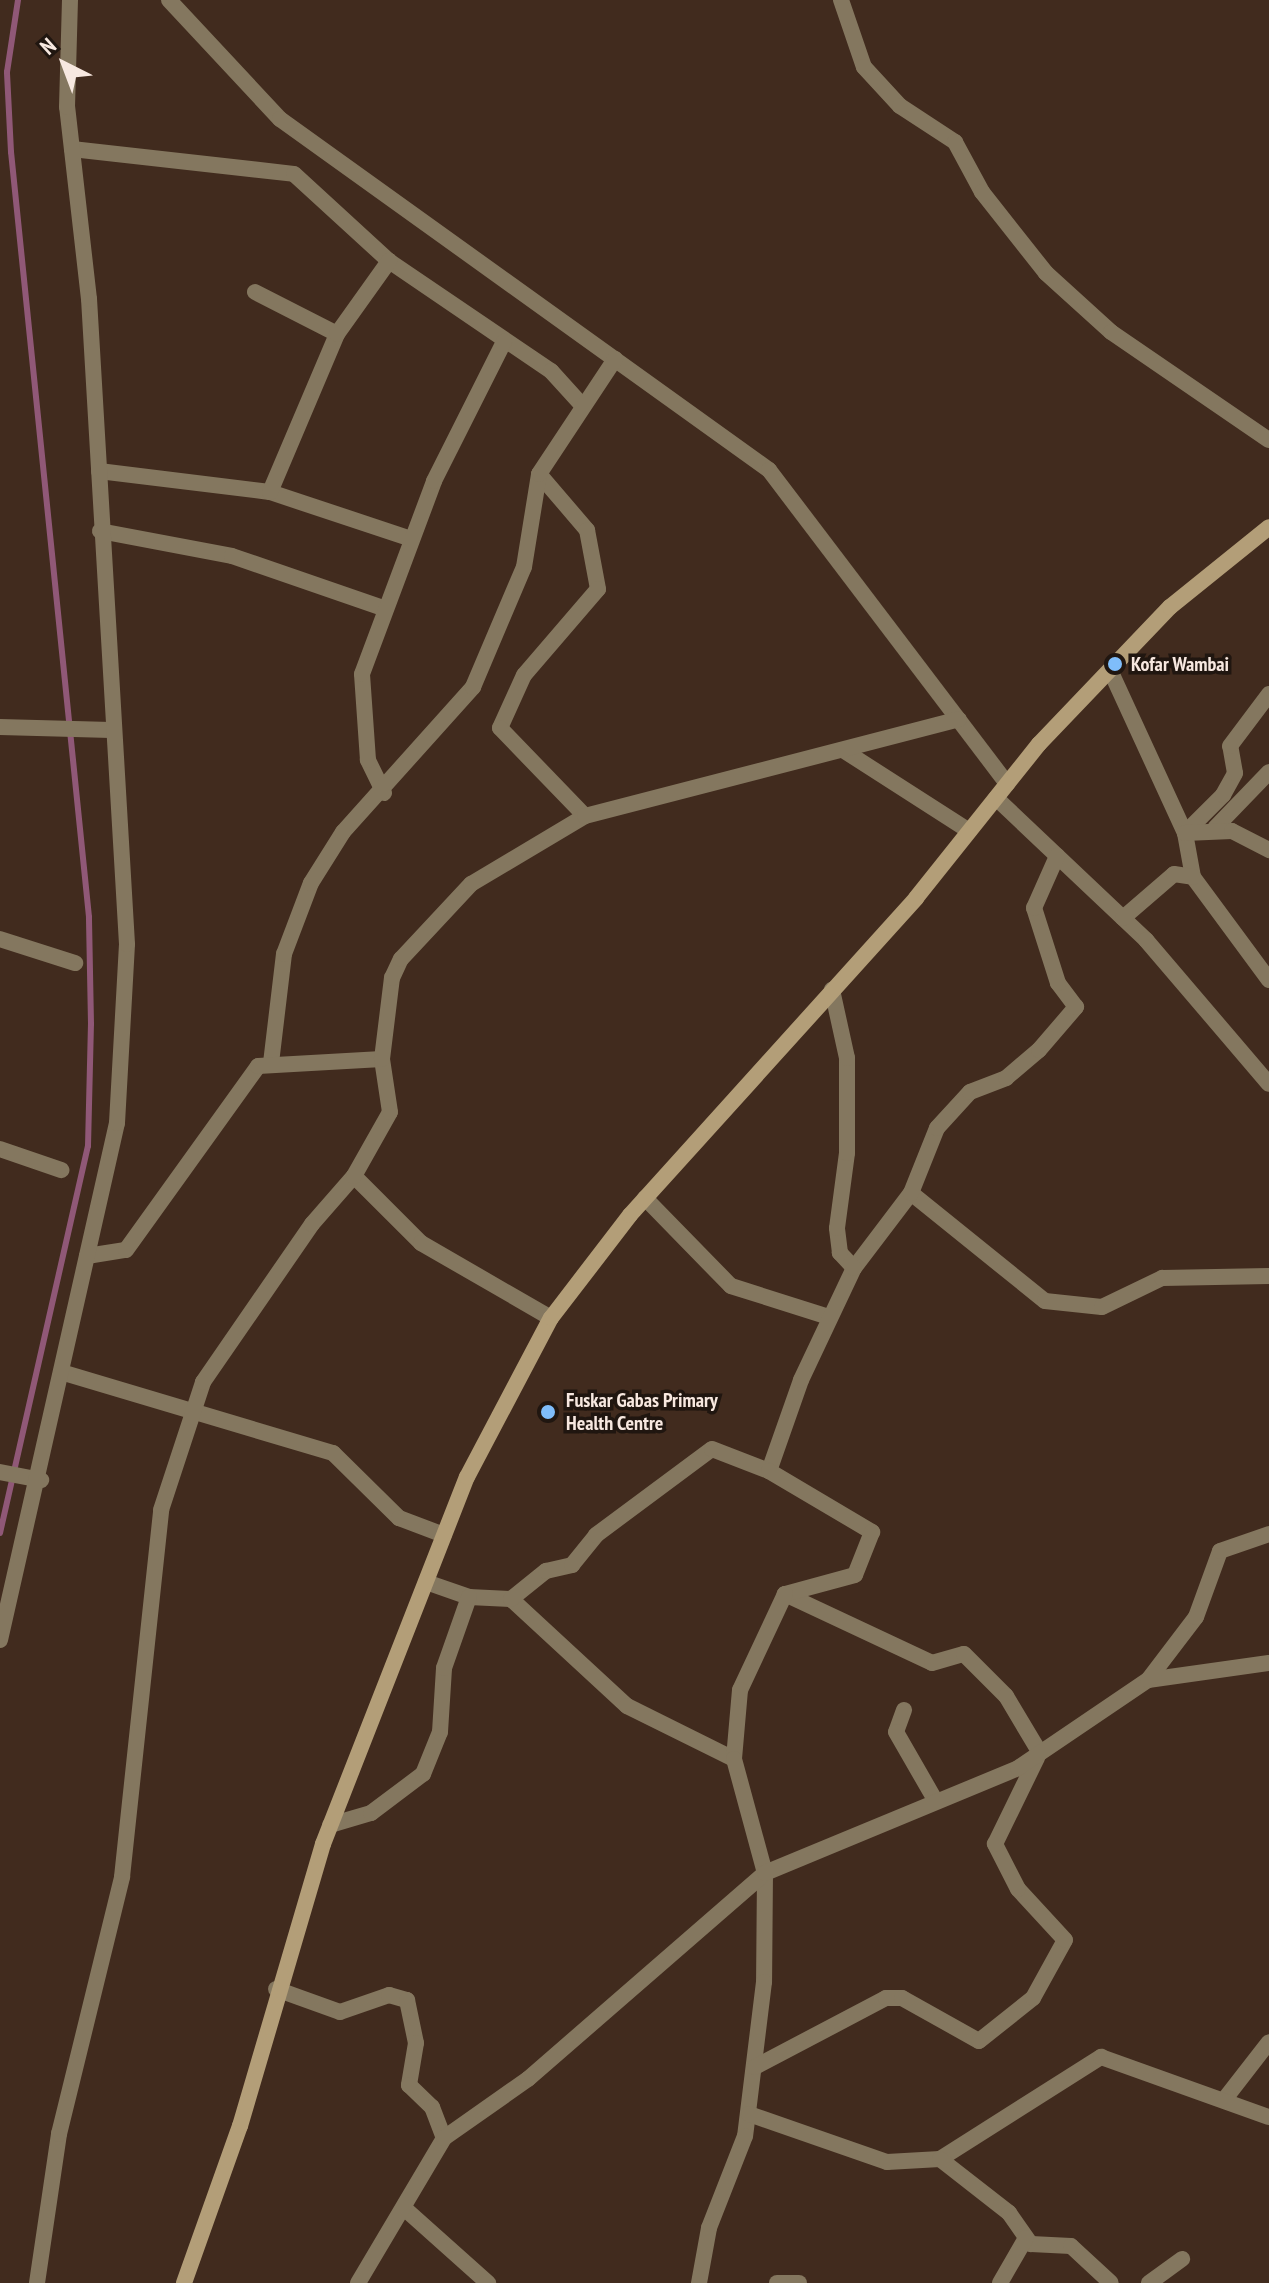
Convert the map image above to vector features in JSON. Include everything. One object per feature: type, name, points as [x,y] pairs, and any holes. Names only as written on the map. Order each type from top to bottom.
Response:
[{"type":"street","points":[[0,1640],[34,1478],[117,1123],[127,944],[104,730],[99,471],[72,149],[70,0]]},
{"type":"street","points":[[169,0],[280,119],[769,470],[1007,784]]},
{"type":"street","points":[[841,0],[864,67],[900,106],[955,142],[982,192],[1046,273],[1111,332],[1269,440]]},
{"type":"street","points":[[72,149],[280,167],[389,261],[504,342],[551,371],[581,404]]},
{"type":"street","points":[[270,492],[337,334],[389,261]]},
{"type":"street","points":[[255,292],[337,334]]},
{"type":"street","points":[[384,793],[368,760],[362,674],[383,608],[411,539],[504,342]]},
{"type":"street","points":[[271,1063],[284,954],[311,883],[343,832],[384,793],[490,658],[524,567],[539,474],[581,404],[615,359]]},
{"type":"street","points":[[99,471],[270,492],[411,539]]},
{"type":"street","points":[[539,474],[587,530],[598,589],[524,675],[500,728],[585,816]]},
{"type":"street","points":[[184,2283],[240,2126],[276,1989],[330,1825],[444,1535],[551,1318],[645,1198],[832,990],[1007,784],[1110,670],[1180,599],[1269,527]]},
{"type":"street","points":[[100,531],[232,556],[383,608]]},
{"type":"street","points":[[1110,670],[1185,833],[1193,877],[1269,980]]},
{"type":"street","points":[[1185,833],[1223,795],[1235,773],[1230,746],[1269,694]]},
{"type":"street","points":[[37,2283],[59,2134],[122,1877],[161,1510],[203,1382],[275,1277],[354,1176],[390,1112],[382,1059],[392,978],[401,959],[471,884],[585,816],[959,719]]},
{"type":"street","points":[[0,727],[104,730]]},
{"type":"street","points":[[843,750],[969,831]]},
{"type":"street","points":[[1215,828],[1269,772]]},
{"type":"street","points":[[996,798],[1123,918],[1269,1084]]},
{"type":"street","points":[[1185,833],[1215,828],[1269,850]]},
{"type":"street","points":[[769,1471],[829,1317],[854,1268],[911,1193],[937,1128],[970,1092],[1006,1078],[1039,1050],[1076,1007],[1058,983],[1034,908],[1057,856]]},
{"type":"street","points":[[1123,918],[1174,874],[1193,877]]},
{"type":"street","points":[[0,939],[75,963]]},
{"type":"street","points":[[832,990],[847,1058],[847,1153],[837,1228],[840,1253],[854,1268]]},
{"type":"street","points":[[87,1256],[126,1250],[255,1069],[271,1063],[303,1069],[382,1059]]},
{"type":"street","points":[[0,1149],[61,1170]]},
{"type":"street","points":[[354,1176],[421,1243],[551,1318]]},
{"type":"street","points":[[911,1193],[1045,1301],[1102,1307],[1162,1278],[1269,1276]]},
{"type":"street","points":[[645,1198],[731,1286],[829,1317]]},
{"type":"street","points":[[61,1372],[333,1453],[399,1518],[444,1535]]},
{"type":"street","points":[[511,1599],[546,1571],[572,1565],[596,1535],[706,1451],[769,1471],[872,1532],[855,1575],[785,1594],[745,1670],[734,1759],[765,1873],[755,2067],[749,2114],[700,2257],[699,2283]]},
{"type":"street","points":[[2,1472],[34,1478]]},
{"type":"street","points":[[358,2283],[444,2138],[528,2079],[765,1873],[934,1798],[977,1787],[1040,1753],[1148,1680],[1196,1617],[1220,1551],[1269,1534]]},
{"type":"street","points":[[426,1582],[469,1597],[511,1599],[627,1706],[734,1759]]},
{"type":"street","points":[[785,1594],[932,1663],[964,1654],[1006,1696],[1040,1753]]},
{"type":"street","points":[[330,1825],[371,1813],[423,1774],[440,1732],[444,1668],[469,1597]]},
{"type":"street","points":[[1148,1680],[1269,1663]]},
{"type":"street","points":[[904,1710],[896,1732],[934,1798]]},
{"type":"street","points":[[755,2067],[886,1998],[902,1998],[979,2041],[1033,1998],[1065,1940],[1018,1889],[995,1844],[1040,1753]]},
{"type":"street","points":[[276,1989],[340,2012],[389,1995],[407,2000],[416,2043],[409,2085],[432,2107],[444,2138]]},
{"type":"street","points":[[1224,2100],[1269,2042]]},
{"type":"street","points":[[749,2114],[887,2162],[940,2159],[1101,2057],[1269,2117]]},
{"type":"street","points":[[940,2159],[1009,2213],[1026,2238],[1071,2246],[1111,2283]]},
{"type":"street","points":[[404,2208],[488,2283]]},
{"type":"street","points":[[1000,2283],[1026,2238]]},
{"type":"street","points":[[1149,2283],[1182,2259]]},
{"type":"street","points":[[777,2283],[799,2283]]},
{"type":"waterway","points":[[0,1533],[88,1146],[91,1024],[89,917],[11,152],[7,72],[18,0]]},
{"type":"place","name":"Kofar Wambai","points":[[1115,664]]},
{"type":"place","name":"Fuskar Gabas Primary Health Centre","points":[[548,1412]]}]
